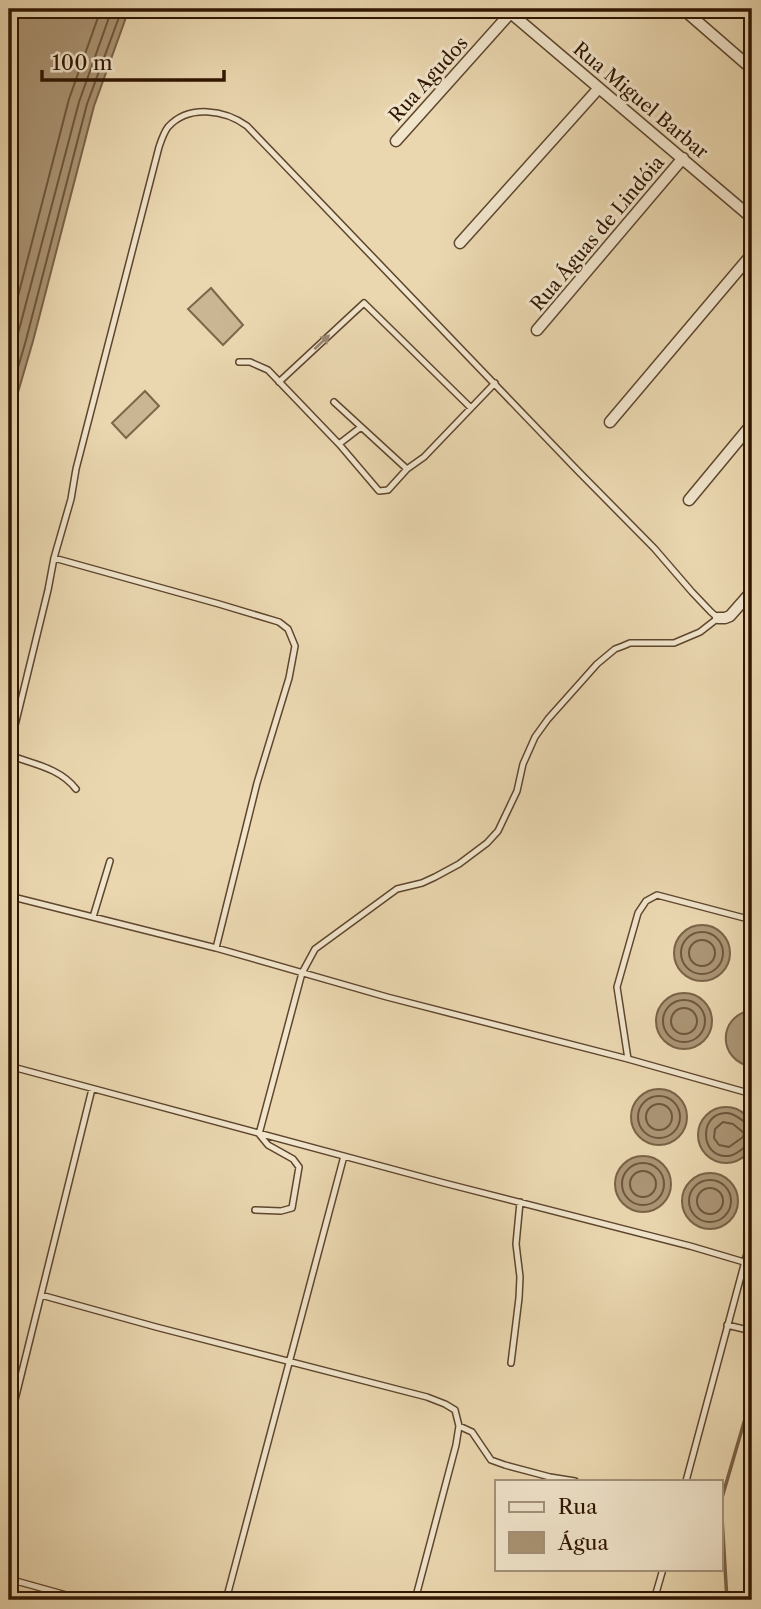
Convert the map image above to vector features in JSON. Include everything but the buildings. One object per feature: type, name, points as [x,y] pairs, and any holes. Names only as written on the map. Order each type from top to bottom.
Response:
[{"type":"street","points":[[683,9],[752,69]]},
{"type":"street","name":"Rua Miguel Barbar","points":[[510,10],[752,218]]},
{"type":"street","name":"Rua Agudos","points":[[396,141],[510,10]]},
{"type":"street","points":[[460,243],[599,88]]},
{"type":"street","name":"Rua Águas de Lindóia","points":[[537,330],[683,158]]},
{"type":"street","points":[[610,422],[752,254]]},
{"type":"street","points":[[689,500],[752,424]]},
{"type":"street","points":[[718,618],[730,616],[752,591]]},
{"type":"lane","points":[[9,750],[76,469],[159,147],[167,128],[180,118],[195,113],[216,112],[230,115],[247,125],[718,618],[700,632],[674,643],[630,643],[615,649],[597,664],[535,737],[523,764],[517,791],[498,831],[487,844],[435,877],[397,889],[315,949],[302,973],[259,1134]]},
{"type":"lane","points":[[279,382],[364,303],[471,408]]},
{"type":"lane","points":[[239,362],[250,362],[268,370],[339,444],[379,491],[388,491],[495,383]]},
{"type":"lane","points":[[334,402],[407,469]]},
{"type":"lane","points":[[339,444],[361,428]]},
{"type":"lane","points":[[54,558],[279,622],[288,629],[292,638],[295,646],[289,678],[257,783],[216,948]]},
{"type":"lane","points":[[9,755],[55,771],[68,778],[76,789]]},
{"type":"lane","points":[[93,917],[110,861]]},
{"type":"lane","points":[[628,1059],[617,987],[638,913],[646,901],[657,895],[752,920]]},
{"type":"lane","points":[[9,896],[216,948],[752,1094]]},
{"type":"lane","points":[[9,1066],[744,1262]]},
{"type":"lane","points":[[9,1420],[92,1089]]},
{"type":"lane","points":[[255,1210],[281,1211],[292,1208],[299,1167],[293,1159],[268,1145],[259,1134]]},
{"type":"lane","points":[[226,1600],[344,1156]]},
{"type":"lane","points":[[511,1363],[519,1298],[520,1277],[516,1244],[520,1202]]},
{"type":"lane","points":[[686,1480],[752,1235]]},
{"type":"lane","points":[[41,1295],[427,1396],[454,1410],[459,1426],[452,1463],[415,1600]]},
{"type":"lane","points":[[727,1325],[752,1331]]},
{"type":"lane","points":[[459,1426],[472,1432],[491,1460],[571,1480]]},
{"type":"lane","points":[[654,1600],[663,1570]]},
{"type":"lane","points":[[9,1579],[85,1600]]},
{"type":"lane","points":[[11,1600],[16,1581]]},
{"type":"shaded area","points":[[211,288],[243,325],[223,345],[188,309]]},
{"type":"shaded area","points":[[145,391],[159,406],[126,438],[112,423]]},
{"type":"water","points":[[9,9],[129,9],[94,106],[9,423]]},
{"type":"water","points":[[696,925],[708,925],[718,929],[726,937],[730,953],[726,969],[718,977],[708,981],[696,981],[686,977],[678,969],[674,959],[674,947],[678,937],[686,929]]},
{"type":"water","points":[[678,993],[690,993],[700,997],[708,1005],[712,1021],[708,1037],[700,1045],[690,1049],[678,1049],[668,1045],[660,1037],[656,1027],[656,1015],[660,1005],[668,997]]},
{"type":"water","points":[[752,1010],[752,1067],[732,1056],[726,1038],[732,1020]]},
{"type":"water","points":[[653,1089],[665,1089],[675,1093],[683,1101],[687,1117],[683,1133],[675,1141],[665,1145],[653,1145],[643,1141],[635,1133],[631,1123],[631,1111],[635,1101],[643,1093]]},
{"type":"water","points":[[721,1107],[731,1107],[746,1115],[752,1124],[752,1146],[746,1155],[731,1163],[721,1163],[703,1151],[698,1140],[698,1130],[710,1112]]},
{"type":"water","points":[[637,1156],[649,1156],[659,1160],[667,1168],[671,1184],[667,1200],[659,1208],[649,1212],[637,1212],[627,1208],[619,1200],[615,1190],[615,1178],[619,1168],[627,1160]]},
{"type":"water","points":[[704,1173],[716,1173],[726,1177],[734,1185],[738,1201],[734,1217],[726,1225],[716,1229],[704,1229],[694,1225],[686,1217],[682,1207],[682,1195],[686,1185],[694,1177]]},
{"type":"waterway","points":[[751,621],[752,626]]},
{"type":"waterway","points":[[722,1498],[752,1395]]},
{"type":"waterway","points":[[722,1518],[727,1600]]}]
